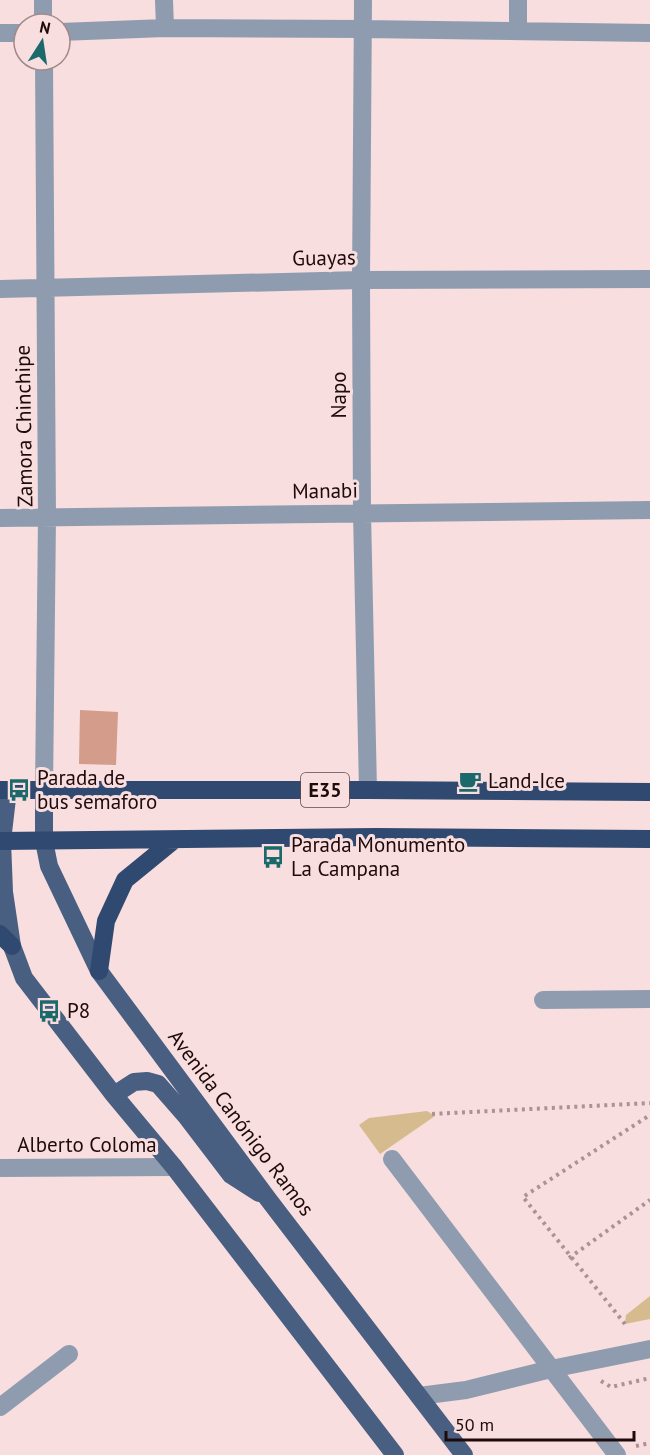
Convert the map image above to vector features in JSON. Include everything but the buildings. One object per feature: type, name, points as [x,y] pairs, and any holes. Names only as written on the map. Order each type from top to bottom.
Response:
[{"type":"highway","name":"E35","points":[[4,790],[650,792]]},
{"type":"highway","name":"E35","points":[[1,841],[376,837],[650,839]]},
{"type":"highway","points":[[99,971],[106,921],[125,880],[174,840]]},
{"type":"main road","points":[[4,790],[1,841],[6,940],[24,978],[114,1095],[174,1167],[388,1453]]},
{"type":"main road","name":"Avenida Canónigo Ramos","points":[[44,791],[44,841],[49,866],[99,971],[268,1199],[464,1455]]},
{"type":"main road","points":[[114,1095],[134,1082],[147,1081],[158,1084],[231,1174],[268,1199]]},
{"type":"street","points":[[164,0],[165,28]]},
{"type":"street","name":"Napo","points":[[363,0],[362,513],[368,790]]},
{"type":"street","points":[[518,0],[518,31]]},
{"type":"street","points":[[72,32],[165,28],[650,33]]},
{"type":"street","name":"Zamora Chinchipe","points":[[44,72],[47,517],[44,791]]},
{"type":"street","name":"Guayas","points":[[0,289],[361,280],[650,279]]},
{"type":"street","name":"Manabi","points":[[0,518],[650,510]]},
{"type":"street","points":[[543,1000],[650,999]]},
{"type":"street","points":[[392,1159],[618,1455]]},
{"type":"street","name":"Alberto Coloma","points":[[0,1168],[174,1167]]},
{"type":"street","points":[[419,1396],[466,1390],[551,1369],[650,1349]]},
{"type":"street","points":[[0,1407],[69,1354]]},
{"type":"path","points":[[432,1114],[650,1103]]},
{"type":"path","points":[[625,1324],[523,1197],[650,1115]]},
{"type":"path","points":[[570,1257],[650,1200]]},
{"type":"path","points":[[596,1377],[611,1387],[650,1378]]},
{"type":"shaded area","points":[[427,1111],[435,1116],[380,1154],[359,1125],[369,1118]]},
{"type":"shaded area","points":[[650,1296],[650,1319],[625,1324],[626,1315]]},
{"type":"place","name":"Land-Ice","points":[[470,781]]},
{"type":"place","name":"Parada de bus semaforo","points":[[19,790]]},
{"type":"place","name":"Parada Monumento La Campana","points":[[273,857]]},
{"type":"place","name":"P8","points":[[49,1011]]}]
